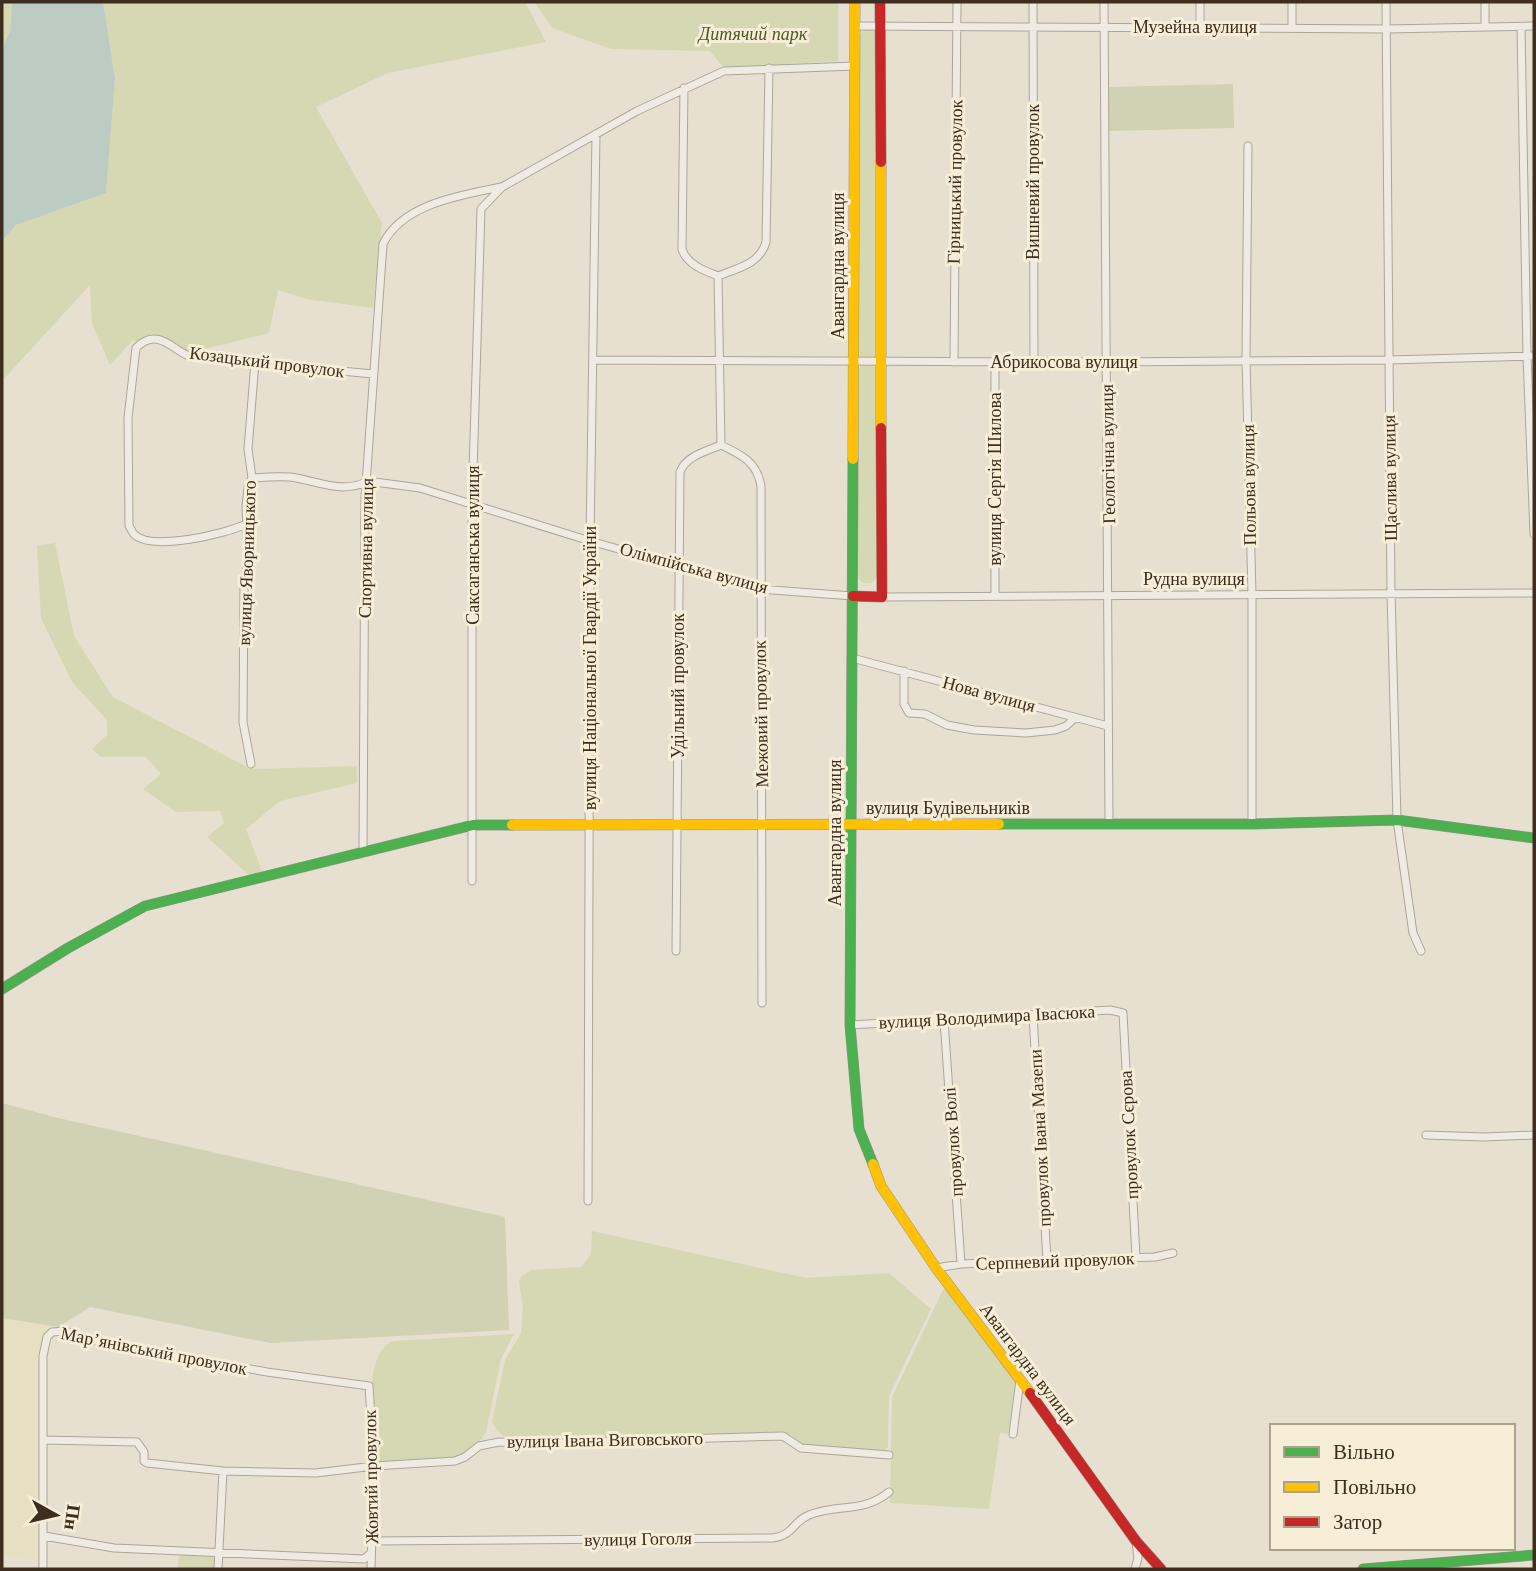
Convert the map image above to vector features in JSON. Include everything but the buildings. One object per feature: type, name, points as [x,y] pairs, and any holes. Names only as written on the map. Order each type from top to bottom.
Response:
[{"type":"street","name":"Авангардна вулиця","points":[[855,2],[850,1025],[859,1129],[880,1186],[936,1268],[1020,1379],[1136,1541],[1161,1569]]},
{"type":"street","points":[[880,2],[882,597]]},
{"type":"street","name":"Гірницький провулок","points":[[954,362],[957,2]]},
{"type":"street","name":"Вишневий провулок","points":[[1033,2],[1034,361]]},
{"type":"street","name":"Геологічна вулиця","points":[[1104,2],[1110,823]]},
{"type":"street","points":[[1200,2],[1200,26]]},
{"type":"street","points":[[1292,2],[1292,28]]},
{"type":"street","name":"Щаслива вулиця","points":[[1387,2],[1388,360],[1397,820],[1413,933],[1420,951]]},
{"type":"street","points":[[1485,2],[1485,27]]},
{"type":"street","name":"Музейна вулиця","points":[[855,26],[1387,29],[1534,26]]},
{"type":"street","points":[[1521,27],[1534,534]]},
{"type":"street","points":[[502,187],[637,111],[724,71],[855,66]]},
{"type":"street","points":[[718,276],[755,261],[763,253],[766,242],[769,68]]},
{"type":"street","points":[[684,88],[682,249],[690,261],[718,276]]},
{"type":"street","name":"вулиця Національної Гвардії України","points":[[588,1201],[590,541],[596,134]]},
{"type":"street","name":"Польова вулиця","points":[[1248,146],[1246,360],[1252,594],[1252,824]]},
{"type":"street","name":"Саксаганська вулиця","points":[[472,881],[472,505],[481,209],[502,187]]},
{"type":"street","name":"Спортивна вулиця","points":[[363,852],[366,481],[383,244],[388,233],[398,223],[427,207],[502,187]]},
{"type":"street","points":[[718,276],[721,445]]},
{"type":"street","name":"Козацький провулок","points":[[246,524],[230,532],[158,542],[143,539],[134,534],[129,526],[128,418],[136,348],[144,341],[167,342],[192,357],[373,374]]},
{"type":"street","name":"Абрикосова вулиця","points":[[593,360],[1107,362],[1531,356]]},
{"type":"street","name":"вулиця Яворницького","points":[[251,764],[243,722],[243,587],[248,558],[246,524],[248,488],[252,478],[248,449],[255,362]]},
{"type":"street","name":"вулиця Сергія Шилова","points":[[995,362],[995,596]]},
{"type":"street","name":"Удільний провулок","points":[[676,951],[680,472],[690,459],[721,445]]},
{"type":"street","name":"Межовий провулок","points":[[721,445],[750,461],[759,473],[761,486],[762,1003]]},
{"type":"street","name":"Олімпійська вулиця","points":[[252,478],[264,475],[287,477],[340,486],[360,485],[366,481],[420,488],[590,541],[760,589],[853,596]]},
{"type":"street","name":"Рудна вулиця","points":[[853,596],[1534,593]]},
{"type":"street","name":"Нова вулиця","points":[[852,658],[1108,726]]},
{"type":"street","name":"Нова вулиця","points":[[904,671],[904,704],[909,713],[925,714],[947,725],[974,730],[1048,732],[1066,726],[1075,718]]},
{"type":"street","name":"вулиця Будівельників","points":[[2,989],[68,948],[145,906],[473,825],[1252,824],[1397,820],[1534,838]]},
{"type":"street","name":"вулиця Володимира Івасюка","points":[[850,1025],[1110,1010],[1123,1013]]},
{"type":"street","name":"провулок Сєрова","points":[[1123,1013],[1136,1257]]},
{"type":"street","name":"провулок Івана Мазепи","points":[[1033,1015],[1047,1261]]},
{"type":"street","name":"провулок Волі","points":[[944,1020],[961,1264]]},
{"type":"street","points":[[1426,1135],[1534,1135]]},
{"type":"street","name":"Серпневий провулок","points":[[936,1268],[961,1264],[1173,1253]]},
{"type":"street","name":"Марʼянівський провулок","points":[[43,1569],[43,1356],[47,1337],[52,1332],[66,1331],[90,1340],[369,1386]]},
{"type":"street","points":[[1013,1434],[1020,1379]]},
{"type":"street","name":"Жовтий провулок","points":[[369,1386],[374,1466],[371,1569]]},
{"type":"street","name":"вулиця Івана Виговського","points":[[43,1440],[137,1442],[142,1447],[144,1461],[147,1463],[223,1471],[316,1474],[374,1466],[460,1460],[479,1446],[499,1442],[783,1436],[801,1448],[889,1455]]},
{"type":"street","points":[[218,1569],[223,1471]]},
{"type":"street","name":"вулиця Гоголя","points":[[372,1541],[773,1538],[790,1533],[798,1521],[807,1516],[864,1506],[889,1492]]},
{"type":"street","points":[[44,1536],[114,1548],[364,1559],[371,1553]]},
{"type":"street","points":[[1135,1569],[1138,1558],[1136,1541]]},
{"type":"street","points":[[1363,1569],[1534,1555]]},
{"type":"shaded area","points":[[12,2],[103,2],[115,78],[106,193],[16,225],[2,241],[2,48],[10,32]]},
{"type":"shaded area","points":[[2,1318],[44,1324],[49,1331],[45,1336],[41,1562],[2,1555]]},
{"type":"green space","points":[[2,2],[12,2],[10,32],[2,48]]},
{"type":"green space","points":[[103,2],[525,2],[546,42],[388,73],[316,107],[382,223],[373,308],[306,299],[278,290],[269,333],[189,353],[168,341],[138,343],[133,340],[110,365],[92,324],[90,285],[2,381],[2,241],[16,225],[106,193],[115,78]]},
{"type":"green space","name":"Дитячий парк","points":[[534,2],[838,2],[838,61],[724,68],[710,51],[611,49],[552,28]]},
{"type":"green space","points":[[866,29],[878,31],[877,355],[873,358],[861,358],[858,354],[859,35]]},
{"type":"green space","points":[[1233,84],[1234,128],[1109,131],[1108,87]]},
{"type":"green space","points":[[864,364],[874,364],[877,367],[878,577],[871,583],[863,583],[857,577],[857,370]]},
{"type":"green space","points":[[55,543],[74,636],[113,697],[251,769],[357,766],[357,783],[280,801],[246,829],[263,874],[251,877],[207,837],[224,823],[220,811],[176,812],[143,789],[161,774],[146,757],[101,757],[92,749],[107,735],[107,720],[72,682],[41,618],[37,546]]},
{"type":"green space","points":[[2,1103],[58,1118],[505,1217],[509,1330],[270,1343],[90,1307],[59,1327],[2,1318]]},
{"type":"green space","points":[[592,1231],[806,1278],[889,1273],[931,1309],[889,1396],[888,1447],[881,1453],[799,1445],[792,1435],[786,1434],[544,1441],[514,1440],[502,1435],[492,1422],[505,1360],[521,1333],[521,1276],[531,1270],[581,1267],[591,1254]]},
{"type":"green space","points":[[947,1288],[1016,1381],[1008,1434],[1000,1433],[989,1509],[890,1503],[892,1397],[943,1290]]},
{"type":"green space","points":[[514,1334],[501,1359],[486,1432],[477,1445],[460,1458],[379,1464],[376,1462],[371,1396],[376,1362],[383,1349],[393,1341]]},
{"type":"green space","points":[[179,1552],[217,1554],[217,1569],[178,1569]]},
{"type":"traffic: fast","points":[[853,459],[850,1025],[859,1129],[873,1164]]},
{"type":"traffic: fast","points":[[999,824],[1252,824],[1397,820],[1534,838]]},
{"type":"traffic: fast","points":[[2,989],[68,948],[145,906],[473,825],[512,825]]},
{"type":"traffic: fast","points":[[1363,1569],[1534,1555]]},
{"type":"traffic: slow","points":[[853,459],[855,2]]},
{"type":"traffic: slow","points":[[881,162],[881,428]]},
{"type":"traffic: slow","points":[[512,825],[999,824]]},
{"type":"traffic: slow","points":[[873,1164],[881,1186],[936,1268],[1030,1393]]},
{"type":"traffic: jam","points":[[880,2],[881,162]]},
{"type":"traffic: jam","points":[[853,596],[882,597],[881,428]]},
{"type":"traffic: jam","points":[[1030,1393],[1136,1541],[1161,1569]]}]
